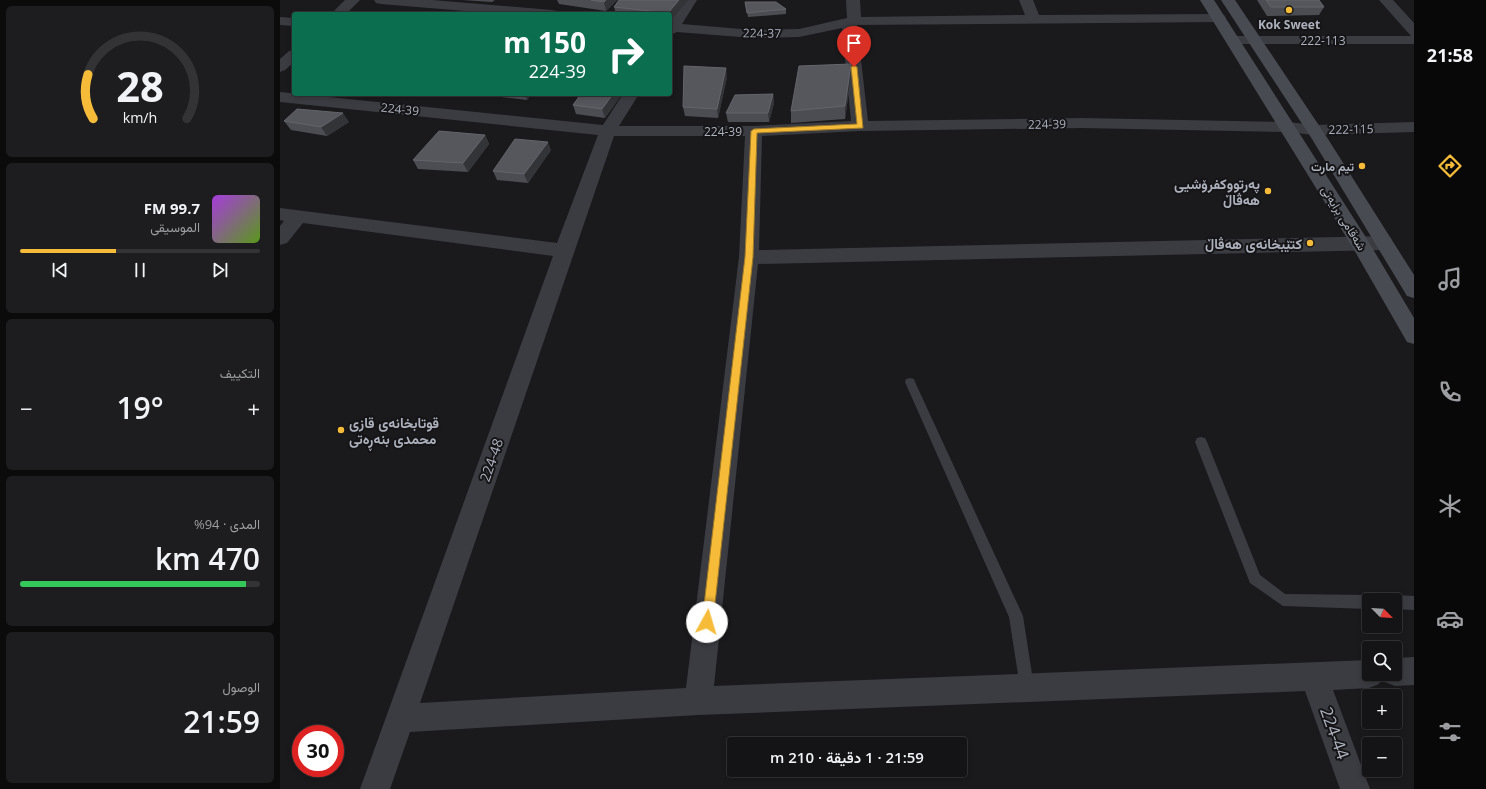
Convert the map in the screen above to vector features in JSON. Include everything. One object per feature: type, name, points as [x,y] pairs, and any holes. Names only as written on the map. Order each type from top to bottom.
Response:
[{"type":"main road","name":"شەقامی برایەتی","points":[[1207,0],[1288,127],[1360,244],[1414,336]]},
{"type":"main road","name":"شەقامی برایەتی","points":[[1228,0],[1314,130],[1414,291]]},
{"type":"street","points":[[340,12],[353,0]]},
{"type":"street","points":[[381,0],[519,5],[545,12]]},
{"type":"street","points":[[672,27],[690,0]]},
{"type":"street","points":[[853,0],[851,22],[860,126]]},
{"type":"street","points":[[1026,0],[1034,20]]},
{"type":"street","points":[[1386,0],[1414,32]]},
{"type":"street","name":"224-37","points":[[672,28],[761,34],[799,33],[851,22],[1219,18]]},
{"type":"street","points":[[280,21],[292,22]]},
{"type":"street","name":"222-113","points":[[1233,40],[1414,40]]},
{"type":"street","points":[[280,67],[292,56]]},
{"type":"street","name":"224-48","points":[[376,789],[564,251],[608,131],[630,96]]},
{"type":"street","name":"224-39","points":[[280,97],[608,131],[754,131],[860,126],[1082,123],[1288,127]]},
{"type":"street","name":"222-115","points":[[1288,127],[1314,130],[1414,128]]},
{"type":"street","points":[[698,701],[749,257],[754,131]]},
{"type":"street","points":[[280,214],[564,251]]},
{"type":"street","points":[[280,238],[298,217]]},
{"type":"street","points":[[749,257],[1384,243]]},
{"type":"street","points":[[1402,672],[1414,671]]},
{"type":"street","points":[[401,718],[698,701],[1028,689],[1362,674]]},
{"type":"street","name":"224-44","points":[[1314,677],[1355,789]]},
{"type":"lane","points":[[910,382],[1016,616],[1028,689]]},
{"type":"lane","points":[[1201,442],[1255,579],[1283,600],[1362,602]]},
{"type":"lane","points":[[1402,602],[1414,602]]},
{"type":"building","points":[[591,0],[606,0],[604,2]]},
{"type":"building","points":[[619,0],[679,0],[669,12],[614,7]]},
{"type":"building","points":[[1266,0],[1319,0],[1324,7],[1271,7]]},
{"type":"building","points":[[745,2],[776,2],[786,9],[747,13]]},
{"type":"building","points":[[851,64],[845,106],[791,111],[799,66]]},
{"type":"building","points":[[684,66],[726,68],[717,109],[683,107]]},
{"type":"building","points":[[773,94],[768,113],[726,113],[735,95]]},
{"type":"building","points":[[580,96],[612,96],[602,109],[573,105]]},
{"type":"building","points":[[297,109],[343,113],[321,127],[284,121]]},
{"type":"building","points":[[439,131],[485,135],[463,163],[413,160]]},
{"type":"building","points":[[515,139],[548,142],[524,174],[493,171]]},
{"type":"place","name":"Kok Sweet","points":[[1289,10]]},
{"type":"place","name":"تيم مارت","points":[[1362,166]]},
{"type":"place","name":"پەرتووکفرۆشیی هەڤاڵ","points":[[1268,191]]},
{"type":"place","name":"کتێبخانەی هەڤاڵ","points":[[1310,243]]},
{"type":"place","name":"قوتابخانەی قازی محمدی بنەڕەتی","points":[[341,430]]},
{"type":"route","points":[[707,622],[749,257],[754,131],[860,126],[854,67]]}]
